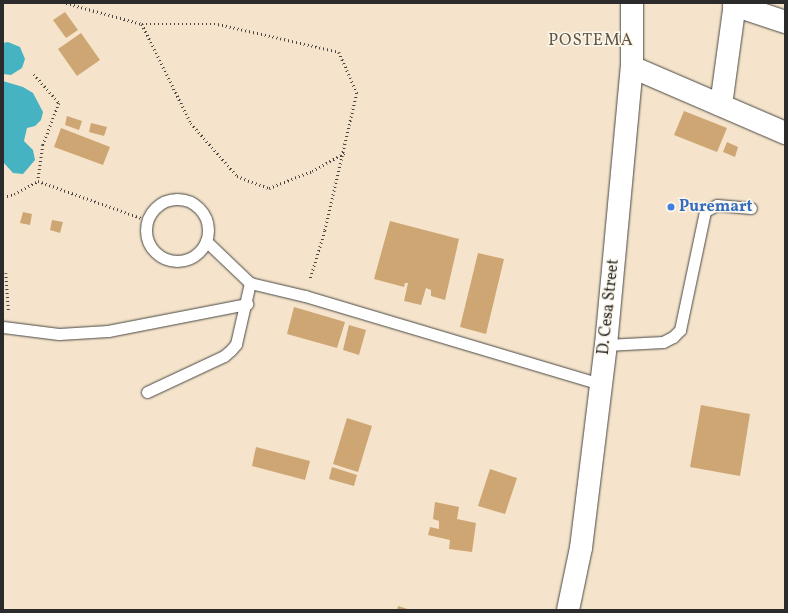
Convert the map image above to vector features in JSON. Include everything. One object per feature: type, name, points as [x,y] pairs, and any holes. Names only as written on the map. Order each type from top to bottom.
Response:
[{"type":"street","name":"D. Cesa Street","points":[[568,610],[581,548],[606,345],[632,67],[632,3]]},
{"type":"street","points":[[721,105],[735,4],[785,22]]},
{"type":"street","points":[[632,67],[785,133]]},
{"type":"lane","points":[[177,199],[187,201],[202,212],[208,231],[206,241],[193,257],[172,261],[157,254],[147,241],[147,220],[152,211],[163,202],[177,199]]},
{"type":"lane","points":[[606,345],[663,342],[673,337],[680,330],[705,211],[717,205],[751,208]]},
{"type":"lane","points":[[206,241],[250,283],[305,296],[601,384]]},
{"type":"lane","points":[[147,392],[224,356],[231,350],[236,344],[250,283]]},
{"type":"lane","points":[[7,328],[59,334],[108,331],[246,304]]},
{"type":"path","points":[[66,3],[142,24],[218,24],[339,52],[358,93],[325,231],[305,296]]},
{"type":"path","points":[[142,24],[192,123],[237,176],[269,188],[312,172],[344,152]]},
{"type":"path","points":[[34,74],[59,103],[43,146],[38,181]]},
{"type":"path","points":[[3,197],[14,194],[38,181],[147,220]]},
{"type":"path","points":[[6,273],[7,328]]},
{"type":"water","points":[[8,42],[20,47],[25,59],[22,68],[11,75],[3,74],[3,43]]},
{"type":"water","points":[[3,81],[23,87],[33,93],[43,112],[41,120],[35,126],[27,128],[24,141],[33,150],[35,160],[23,174],[13,173],[3,162]]},
{"type":"building","points":[[65,12],[78,30],[66,38],[53,20]]},
{"type":"building","points":[[81,33],[100,60],[77,76],[58,49]]},
{"type":"building","points":[[684,111],[727,128],[717,152],[674,135]]},
{"type":"building","points":[[67,116],[82,121],[79,130],[65,125]]},
{"type":"building","points":[[91,123],[107,127],[104,136],[89,132]]},
{"type":"building","points":[[61,128],[110,147],[103,165],[54,147]]},
{"type":"building","points":[[727,142],[738,147],[735,157],[723,152]]},
{"type":"building","points":[[23,212],[32,214],[30,225],[20,223]]},
{"type":"building","points":[[52,220],[63,222],[60,233],[50,230]]},
{"type":"building","points":[[390,221],[459,239],[445,300],[431,296],[431,290],[426,288],[421,305],[404,301],[408,283],[405,283],[404,287],[374,279]]},
{"type":"building","points":[[478,253],[504,259],[486,334],[460,327]]},
{"type":"building","points":[[294,307],[345,322],[337,348],[287,334]]},
{"type":"building","points":[[349,325],[366,330],[359,355],[343,350]]},
{"type":"building","points":[[701,405],[750,414],[740,476],[690,467]]},
{"type":"building","points":[[347,418],[372,426],[358,472],[333,464]]},
{"type":"building","points":[[256,447],[310,461],[305,480],[252,466]]},
{"type":"building","points":[[332,467],[357,475],[354,486],[329,479]]},
{"type":"building","points":[[490,469],[517,478],[505,514],[478,506]]},
{"type":"building","points":[[435,502],[459,507],[457,519],[476,523],[472,552],[449,549],[450,540],[428,535],[430,527],[439,529],[439,521],[433,519]]},
{"type":"building","points":[[398,606],[411,610],[397,610]]},
{"type":"place","name":"Puremart","points":[[671,207]]},
{"type":"district","name":"POSTEMA","points":[[591,41]]}]
